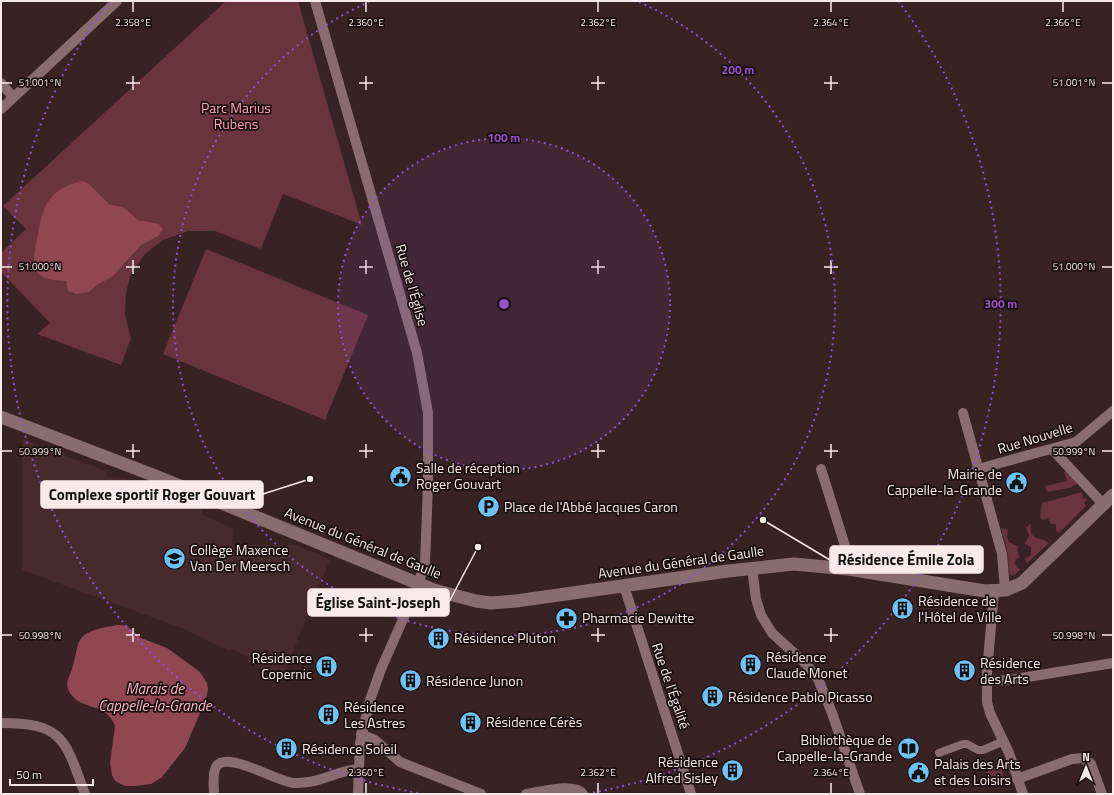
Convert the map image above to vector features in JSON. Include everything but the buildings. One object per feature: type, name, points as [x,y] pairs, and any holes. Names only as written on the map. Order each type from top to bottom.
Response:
[{"type":"street","points":[[1,109],[117,1]]},
{"type":"street","name":"Rue de l'Église","points":[[315,1],[414,340],[423,378],[428,413],[426,558],[419,584],[376,680],[361,734],[358,769],[358,794]]},
{"type":"street","points":[[1,83],[13,97]]},
{"type":"street","name":"Rue Nouvelle","points":[[978,469],[1080,440],[1113,411]]},
{"type":"street","points":[[963,413],[1002,554],[999,591],[986,681],[988,708],[1004,742],[1023,794]]},
{"type":"street","name":"Avenue du Général de Gaulle","points":[[1,417],[172,483],[419,584],[460,598],[491,603],[529,600],[752,568],[794,564],[848,569],[999,591]]},
{"type":"street","points":[[1052,448],[1102,504]]},
{"type":"street","points":[[821,469],[846,549],[848,569]]},
{"type":"street","points":[[999,591],[1022,583],[1113,495]]},
{"type":"street","points":[[752,568],[757,604],[761,615],[772,633],[806,664],[818,679],[832,713],[860,794]]},
{"type":"street","name":"Rue de l'Égalité","points":[[624,586],[690,794]]},
{"type":"street","points":[[986,681],[1009,680],[1113,663]]},
{"type":"street","points":[[1,723],[33,724],[51,732],[64,744],[85,794]]},
{"type":"street","points":[[361,734],[375,740],[400,762],[470,791],[481,794]]},
{"type":"street","points":[[939,753],[965,744],[980,750],[1004,742]]},
{"type":"street","points":[[1017,778],[1080,758],[1091,764],[1102,794]]},
{"type":"street","points":[[214,794],[214,774],[218,763],[224,761],[235,762],[282,781],[297,784],[314,782],[346,771],[358,769]]},
{"type":"street","points":[[446,781],[455,794]]},
{"type":"street","points":[[526,794],[570,787],[578,788],[584,794]]},
{"type":"shaded area","name":"Collège Maxence Van Der Meersch","points":[[22,439],[106,471],[108,477],[125,478],[202,508],[203,515],[234,529],[232,545],[295,545],[330,559],[283,676],[247,662],[249,657],[236,652],[237,651],[233,649],[229,651],[187,630],[22,570]]},
{"type":"green space","name":"Parc Marius Rubens","points":[[226,1],[298,1],[362,225],[283,194],[261,249],[215,231],[188,231],[163,240],[145,254],[131,273],[126,293],[125,315],[131,338],[121,365],[37,334],[50,323],[1,272],[1,253],[26,229],[3,206]]},
{"type":"green space","points":[[206,249],[368,315],[325,420],[163,354]]},
{"type":"green space","points":[[1067,471],[1078,483],[1069,488],[1047,492],[1045,486],[1067,481],[1064,472]]},
{"type":"green space","points":[[1082,492],[1083,499],[1085,498],[1087,500],[1084,503],[1086,506],[1059,533],[1056,531],[1056,524],[1051,524],[1048,518],[1043,520],[1040,518],[1042,503]]},
{"type":"green space","points":[[1031,524],[1032,534],[1036,538],[1049,543],[1027,563],[1025,559],[1031,555],[1031,547],[1025,544],[1029,536],[1026,527]]},
{"type":"green space","points":[[1001,528],[1008,530],[1007,537],[1009,542],[1019,547],[1017,551],[1020,557],[1016,559],[1015,563],[1017,568],[1021,569],[1013,576],[1009,574],[1008,555]]},
{"type":"green space","points":[[995,767],[1002,772],[1003,775],[998,782],[995,783],[988,778],[987,775],[992,768]]},
{"type":"water","points":[[82,181],[89,184],[110,205],[123,207],[138,220],[159,224],[163,230],[158,236],[141,245],[112,277],[98,284],[89,292],[76,294],[68,291],[66,281],[54,280],[40,275],[36,271],[34,258],[44,209],[48,201],[61,189]]},
{"type":"water","name":"Marais de Cappelle-la-Grande","points":[[120,625],[127,626],[141,638],[167,648],[200,672],[207,683],[208,689],[206,699],[185,748],[161,778],[151,784],[125,786],[115,781],[112,775],[110,763],[115,726],[111,718],[106,713],[75,699],[67,686],[78,645],[83,636],[87,633],[102,628]]},
{"type":"place","name":"Salle de réception Roger Gouvart","points":[[400,476]]},
{"type":"place","name":"Complexe sportif Roger Gouvart","points":[[310,479]]},
{"type":"place","name":"Mairie de Cappelle-la-Grande","points":[[1017,482]]},
{"type":"place","name":"Place de l'Abbé Jacques Caron","points":[[488,507]]},
{"type":"place","name":"Résidence Émile Zola","points":[[763,520]]},
{"type":"place","name":"Église Saint-Joseph","points":[[478,547]]},
{"type":"place","name":"Collège Maxence Van Der Meersch","points":[[174,558]]},
{"type":"place","name":"Résidence de l'Hôtel de Ville","points":[[902,609]]},
{"type":"place","name":"Pharmacie Dewitte","points":[[566,618]]},
{"type":"place","name":"Résidence Pluton","points":[[438,638]]},
{"type":"place","name":"Résidence Claude Monet","points":[[751,665]]},
{"type":"place","name":"Résidence Copernic","points":[[327,666]]},
{"type":"place","name":"Résidence des Arts","points":[[965,671]]},
{"type":"place","name":"Résidence Junon","points":[[410,681]]},
{"type":"place","name":"Résidence Pablo Picasso","points":[[712,697]]},
{"type":"place","name":"Résidence Les Astres","points":[[328,715]]},
{"type":"place","name":"Résidence Cérès","points":[[470,722]]},
{"type":"place","name":"Bibliothèque de Cappelle-la-Grande","points":[[908,748]]},
{"type":"place","name":"Résidence Soleil","points":[[286,749]]},
{"type":"place","name":"Résidence Alfred Sisley","points":[[733,770]]},
{"type":"place","name":"Palais des Arts et des Loisirs","points":[[919,772]]}]
